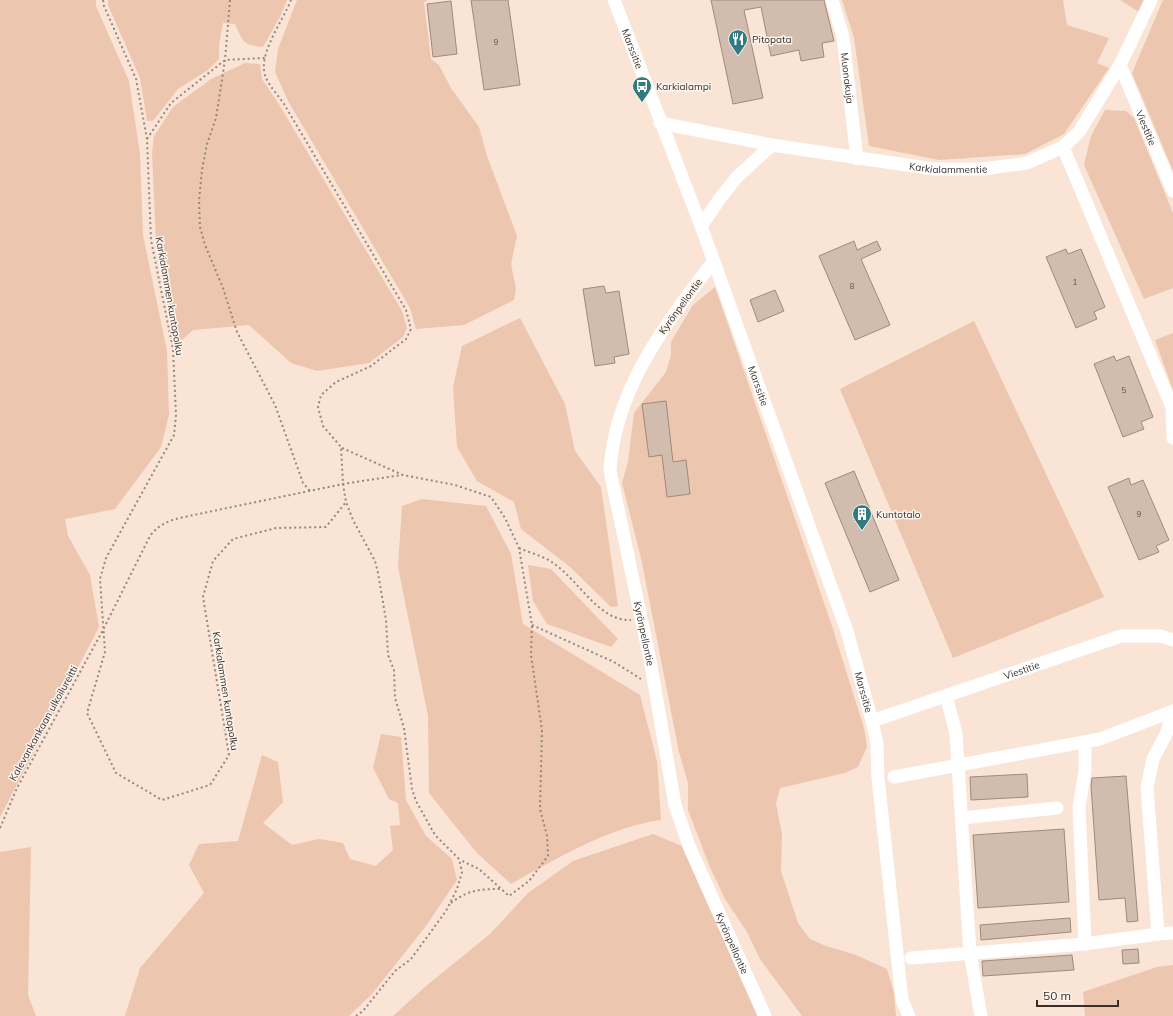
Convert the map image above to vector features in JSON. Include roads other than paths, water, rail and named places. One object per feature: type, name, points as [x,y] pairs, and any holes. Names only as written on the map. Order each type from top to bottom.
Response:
[{"type":"street","name":"Marssitie","points":[[614,0],[660,123],[701,226],[847,631],[887,778],[902,1000],[909,1016]]},
{"type":"street","name":"Muonakuja","points":[[832,0],[843,37],[857,158]]},
{"type":"street","name":"Karkialammentie","points":[[660,123],[772,145],[933,169],[982,169],[1027,163],[1063,147],[1079,132],[1120,65],[1151,0]]},
{"type":"street","name":"Viestitie","points":[[1120,65],[1173,191]]},
{"type":"street","points":[[701,226],[737,177],[772,145]]},
{"type":"street","points":[[1063,147],[1172,407],[1173,438]]},
{"type":"street","name":"Kyrönpellontie","points":[[714,262],[671,316],[649,352],[624,405],[612,447],[610,470],[612,486],[642,619],[675,805],[689,846],[765,1016]]},
{"type":"street","name":"Viestitie","points":[[872,721],[1121,636],[1160,636],[1173,640]]},
{"type":"street","points":[[946,696],[956,733],[970,953],[981,1016]]},
{"type":"street","points":[[887,778],[1100,739],[1173,712]]},
{"type":"street","points":[[1158,934],[1147,787],[1153,759],[1167,732],[1173,712]]},
{"type":"street","points":[[1085,742],[1085,771],[1079,808],[1085,944]]},
{"type":"street","points":[[962,818],[1057,808]]},
{"type":"street","points":[[910,958],[1085,944],[1173,933]]},
{"type":"place","name":"Pitopata","points":[[738,56]]},
{"type":"place","name":"Karkialampi","points":[[642,103]]},
{"type":"place","name":"Kuntotalo","points":[[862,531]]}]
